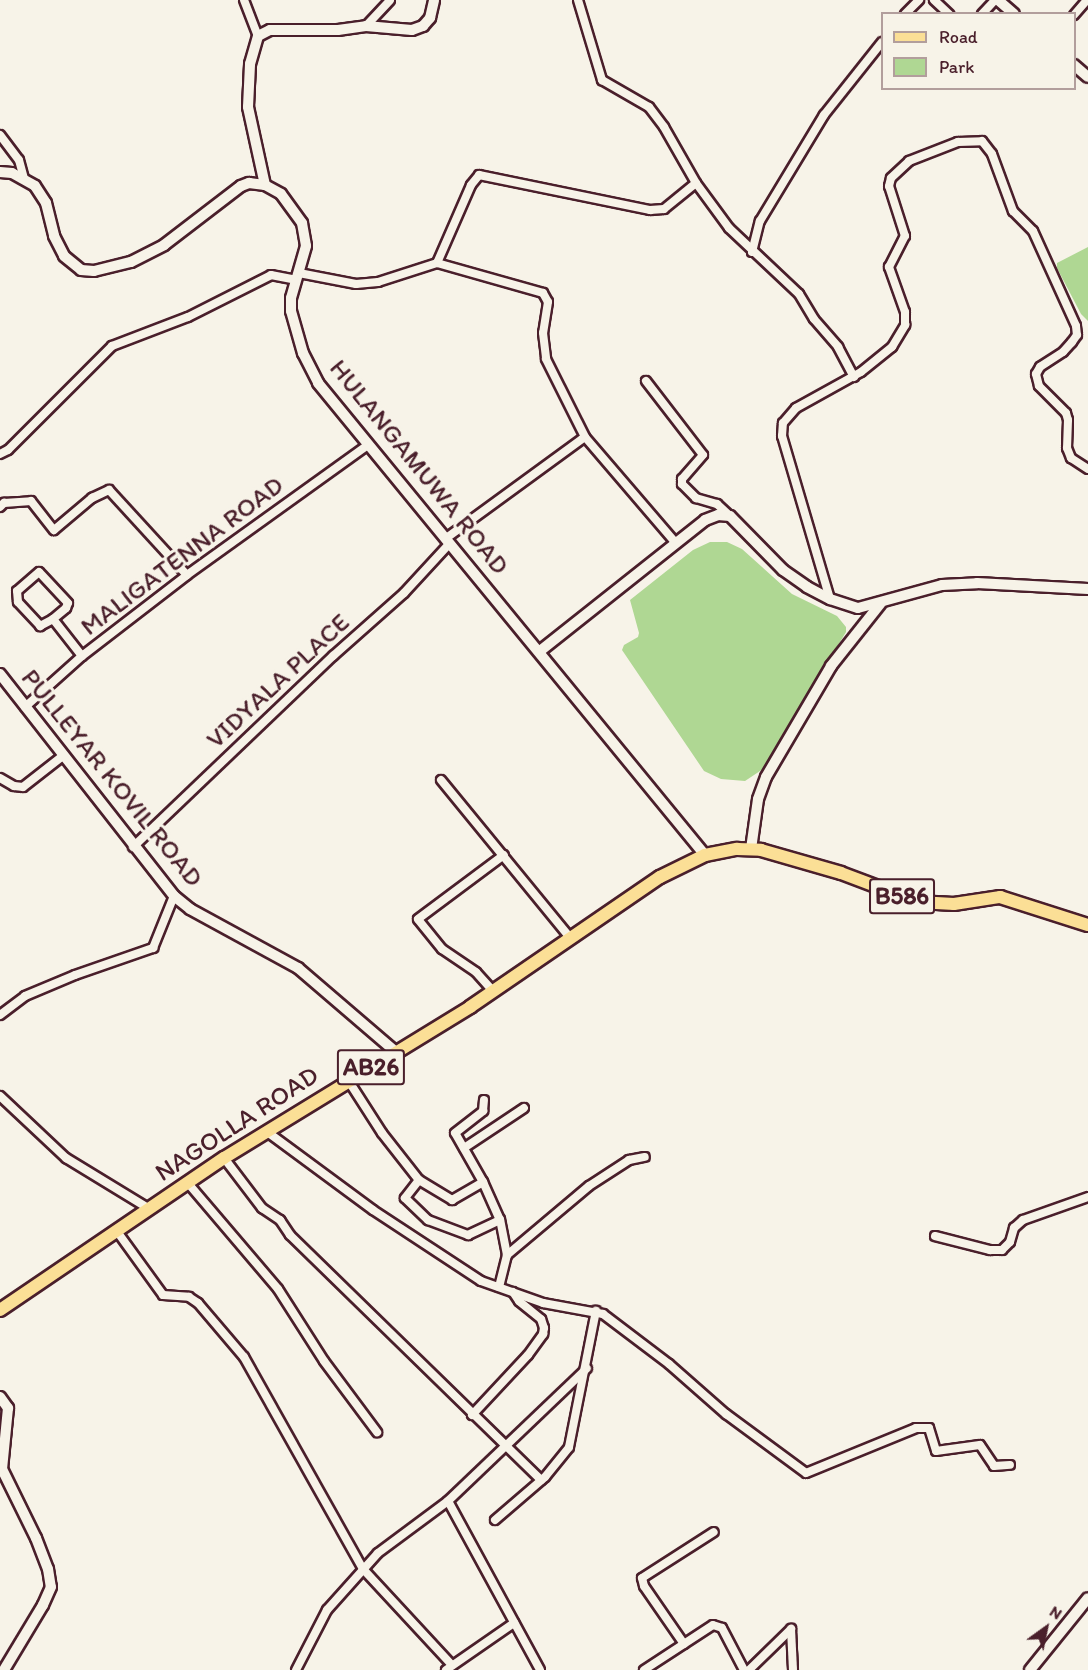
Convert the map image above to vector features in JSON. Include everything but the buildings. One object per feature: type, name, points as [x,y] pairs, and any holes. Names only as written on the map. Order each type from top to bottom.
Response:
[{"type":"main road","name":"NAGOLLA ROAD","points":[[0,1310],[224,1158],[493,992],[660,877],[705,855],[751,849]]},
{"type":"main road","name":"B586","points":[[751,849],[831,870],[918,902],[946,904],[1000,897],[1088,925]]},
{"type":"main road","name":"B586","points":[[1056,914],[1088,932]]},
{"type":"street","points":[[0,172],[12,173],[35,186],[46,203],[54,236],[64,256],[81,270],[94,271],[131,262],[164,245],[241,186],[249,183],[265,185],[249,107],[250,64],[258,36],[244,0]]},
{"type":"street","points":[[366,27],[390,0]]},
{"type":"street","points":[[258,36],[270,30],[338,30],[366,27],[412,30],[423,26],[430,18],[434,0]]},
{"type":"street","points":[[578,0],[602,80],[649,107],[664,127],[696,183],[729,228],[799,294],[814,319],[838,347],[854,377]]},
{"type":"street","points":[[907,12],[919,0]]},
{"type":"street","points":[[934,0],[947,12]]},
{"type":"street","points":[[984,12],[996,0],[1011,12]]},
{"type":"street","points":[[1076,13],[1087,0]]},
{"type":"street","points":[[752,252],[760,221],[824,115],[881,43]]},
{"type":"street","points":[[1076,67],[1088,77]]},
{"type":"street","points":[[0,135],[19,160],[24,179]]},
{"type":"street","points":[[830,600],[782,436],[783,423],[796,408],[854,377],[892,347],[905,326],[905,312],[889,267],[904,236],[890,194],[891,178],[909,161],[958,142],[982,141],[992,154],[1013,211],[1033,231],[1076,326],[1077,335],[1072,342],[1063,352],[1040,367],[1036,374],[1039,386],[1066,413],[1067,448],[1071,458],[1088,469]]},
{"type":"street","points":[[437,263],[471,185],[479,175],[650,210],[664,209],[696,183]]},
{"type":"street","name":"HULANGAMUWA ROAD","points":[[265,185],[281,194],[302,223],[306,246],[291,311],[303,353],[318,383],[705,855]]},
{"type":"street","points":[[0,454],[8,450],[112,346],[188,317],[271,274],[356,284],[378,282],[437,263],[543,293],[548,302],[543,333],[546,359],[585,437],[676,543]]},
{"type":"street","points":[[646,381],[703,455],[702,459],[682,478],[682,484],[696,498],[717,504],[783,570],[830,600],[858,608],[942,585],[965,584],[1088,589]]},
{"type":"street","name":"VIDYALA PLACE","points":[[133,847],[404,593],[447,541],[585,437]]},
{"type":"street","name":"MALIGATENNA ROAD","points":[[26,707],[82,656],[187,575],[368,446]]},
{"type":"street","points":[[0,507],[4,503],[31,501],[54,530],[92,498],[109,490],[187,575]]},
{"type":"street","points":[[540,651],[705,520],[718,515],[730,516]]},
{"type":"street","points":[[39,572],[68,603],[66,608],[53,619],[40,626],[16,596],[17,591],[39,572]]},
{"type":"street","points":[[751,849],[758,799],[766,777],[831,666],[883,601]]},
{"type":"street","points":[[53,619],[82,656]]},
{"type":"street","name":"PULLEYAR KOVIL ROAD","points":[[0,674],[133,847],[174,896],[190,909],[298,968],[396,1052]]},
{"type":"street","points":[[0,778],[14,786],[23,787],[64,755]]},
{"type":"street","points":[[441,780],[571,939]]},
{"type":"street","points":[[493,992],[476,972],[442,949],[418,919],[504,855]]},
{"type":"street","points":[[0,1014],[25,996],[75,975],[153,948],[174,896]]},
{"type":"street","points":[[348,1080],[382,1133],[419,1180],[452,1200],[483,1182]]},
{"type":"street","points":[[0,1096],[66,1158],[148,1208]]},
{"type":"street","points":[[484,1100],[483,1111],[455,1133],[483,1182],[500,1220],[507,1255],[499,1287]]},
{"type":"street","points":[[464,1148],[524,1108]]},
{"type":"street","points":[[266,1131],[373,1210],[481,1281],[543,1303],[596,1311],[669,1364],[726,1414],[806,1473],[916,1428],[929,1428],[936,1451],[980,1445],[994,1466],[1010,1466]]},
{"type":"street","points":[[507,1255],[590,1186],[628,1160],[645,1157]]},
{"type":"street","points":[[224,1158],[262,1208],[280,1220],[290,1235],[541,1480]]},
{"type":"street","points":[[419,1180],[405,1198],[428,1220],[468,1235],[500,1220]]},
{"type":"street","points":[[187,1182],[278,1289],[324,1361],[377,1432]]},
{"type":"street","points":[[935,1236],[990,1250],[1002,1250],[1010,1242],[1014,1228],[1023,1220],[1088,1197]]},
{"type":"street","points":[[116,1230],[163,1295],[189,1297],[198,1304],[244,1357],[363,1569],[449,1668],[514,1623]]},
{"type":"street","points":[[472,1415],[528,1355],[543,1334],[541,1319],[519,1301],[513,1292]]},
{"type":"street","points":[[495,1520],[541,1480],[570,1448],[596,1311]]},
{"type":"street","points":[[296,1670],[327,1610],[378,1552],[447,1501],[587,1368]]},
{"type":"street","points":[[0,1397],[8,1408],[1,1469],[36,1538],[48,1569],[51,1587],[43,1605],[4,1670]]},
{"type":"street","points":[[447,1501],[540,1670]]},
{"type":"street","points":[[684,1644],[644,1586],[642,1578],[714,1532]]},
{"type":"street","points":[[1030,1670],[1088,1598]]},
{"type":"street","points":[[644,1670],[713,1625],[722,1628],[744,1670]]},
{"type":"street","points":[[749,1670],[791,1629],[793,1670]]},
{"type":"green space","points":[[1088,247],[1088,321],[1081,314],[1057,268],[1057,263]]},
{"type":"green space","points":[[710,542],[727,542],[742,549],[792,594],[837,616],[846,627],[846,632],[763,769],[745,781],[721,779],[704,771],[622,650],[624,645],[638,637],[639,633],[630,600],[693,550]]}]
